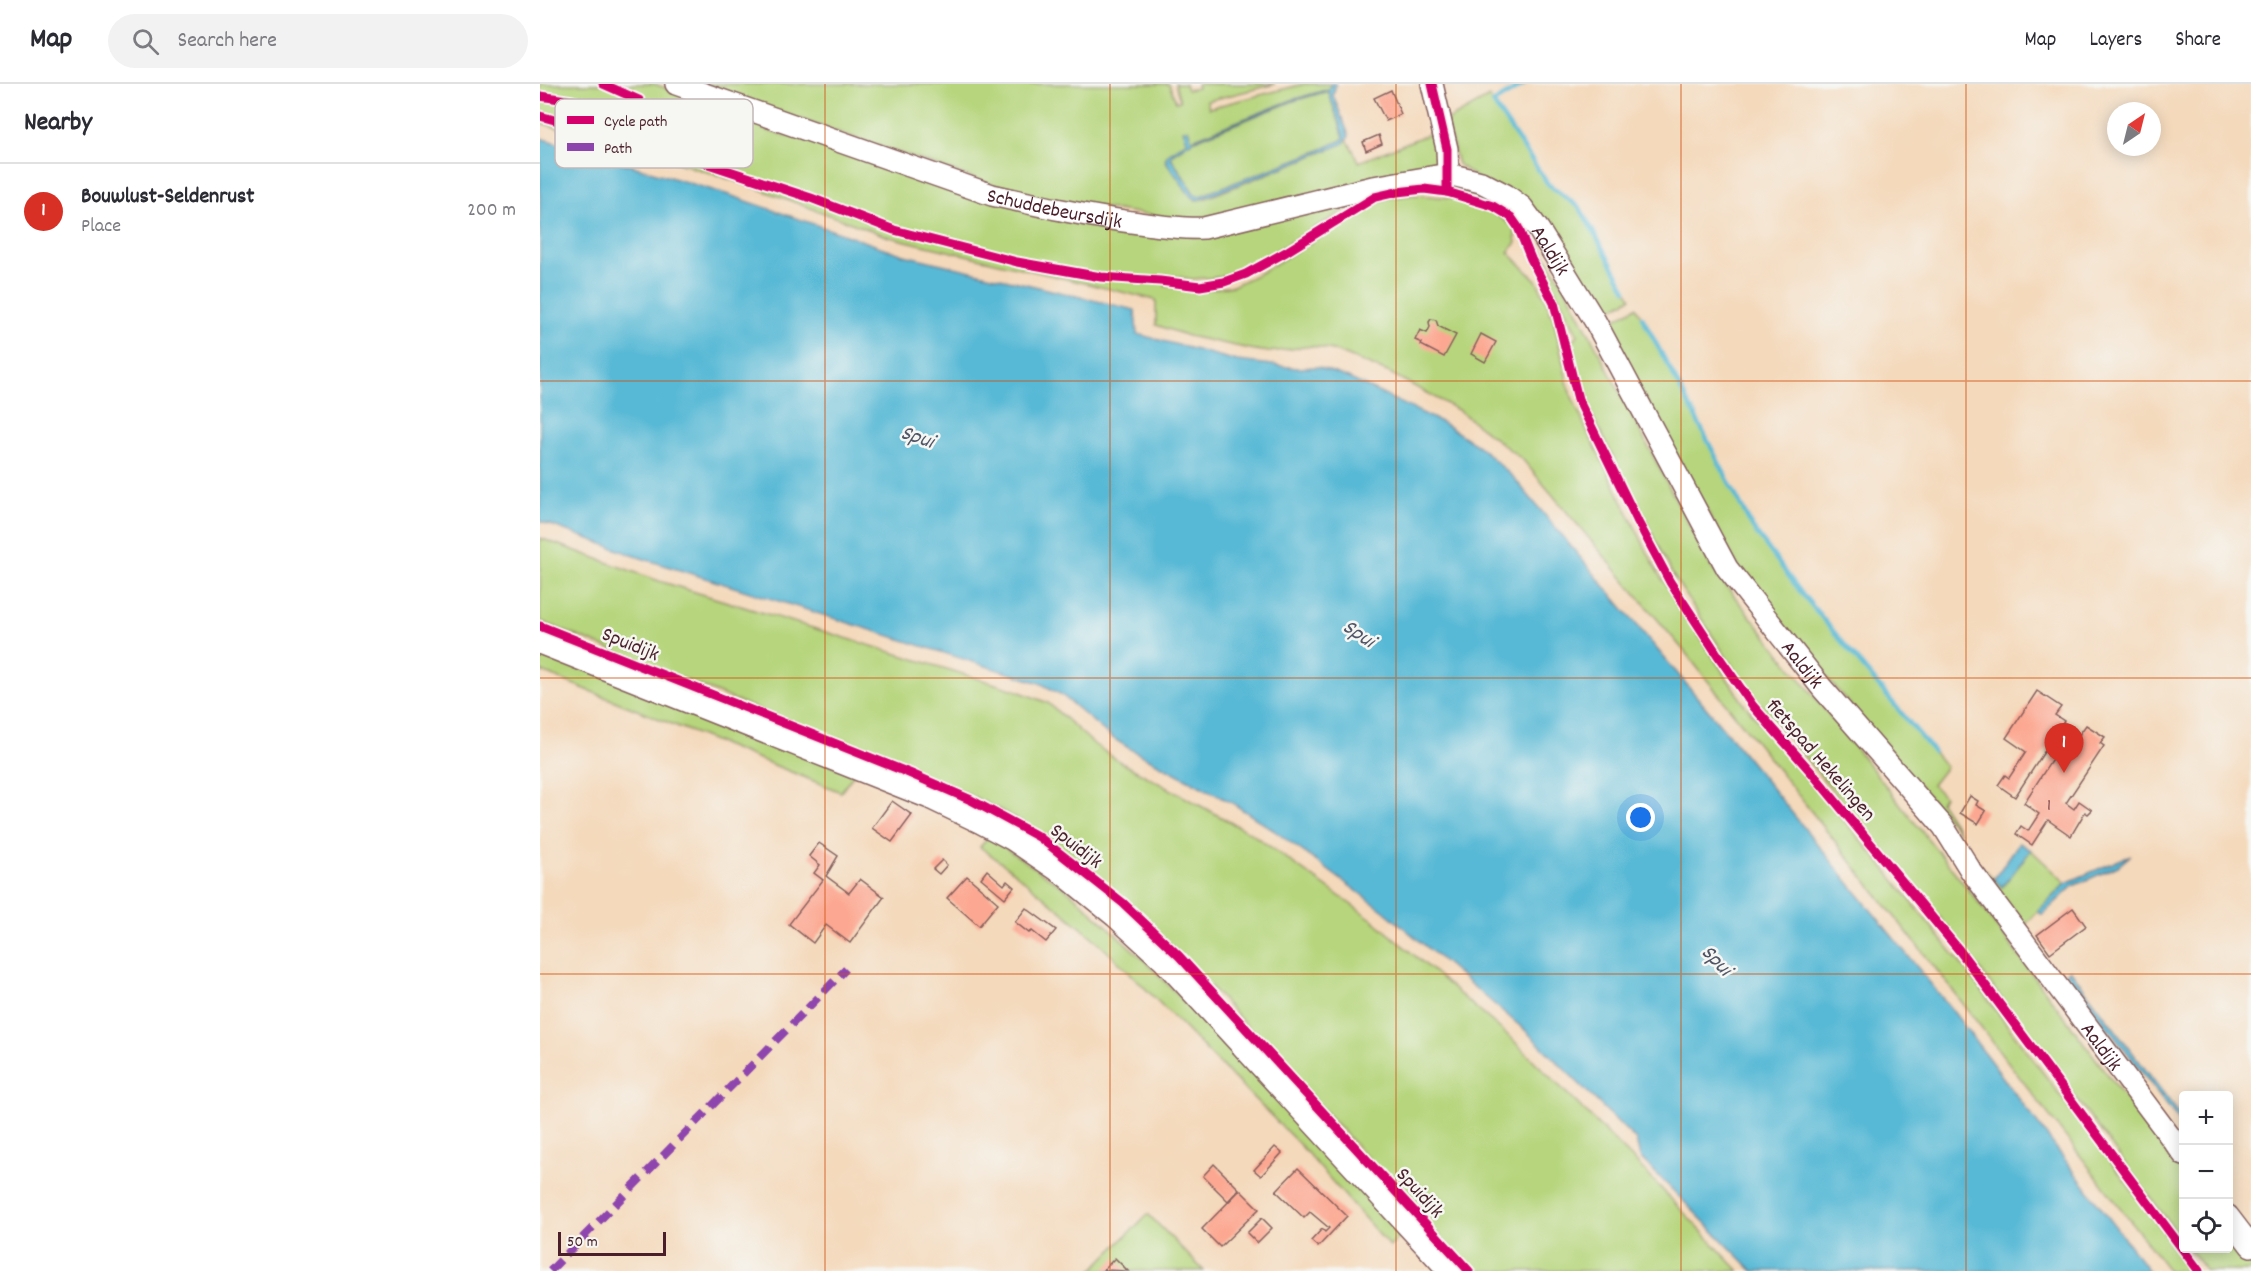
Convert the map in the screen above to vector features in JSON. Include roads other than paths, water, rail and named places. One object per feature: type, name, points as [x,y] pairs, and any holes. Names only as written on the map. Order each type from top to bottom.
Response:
[{"type":"main road","name":"Spuidijk","points":[[540,640],[930,795],[998,828],[1047,859],[1117,914],[1166,959],[1453,1271]]},
{"type":"street","name":"Schuddebeursdijk","points":[[676,84],[719,99]]},
{"type":"street","points":[[1432,84],[1447,149],[1448,174]]},
{"type":"street","name":"Schuddebeursdijk","points":[[753,111],[992,195],[1108,218],[1184,229],[1204,228],[1373,187],[1448,174]]},
{"type":"street","name":"Aaldijk","points":[[1448,174],[1481,182],[1506,195],[1521,207],[1539,230],[1595,321],[1727,568],[1822,688],[1943,826],[1971,871],[2179,1148]]},
{"type":"street","points":[[2233,1221],[2251,1246]]},
{"type":"water","points":[[1331,84],[1336,84],[1333,95],[1349,136],[1343,144],[1198,200],[1191,197],[1165,160],[1168,154],[1187,141],[1183,130],[1188,129],[1193,139],[1292,100],[1329,89]],"holes":[[[1328,91],[1344,137],[1318,151],[1200,196],[1195,195],[1171,158],[1172,154],[1192,141],[1293,101]]]},
{"type":"water","name":"Spui","points":[[540,138],[555,143],[555,168],[639,168],[729,195],[904,255],[1135,310],[1137,334],[1237,361],[1297,368],[1318,367],[1348,378],[1443,423],[1480,447],[1513,477],[1728,734],[1952,1010],[2149,1271],[1753,1271],[1640,1157],[1636,1140],[1526,1031],[1384,911],[1234,804],[1111,737],[1062,695],[1040,683],[638,557],[540,521]]},
{"type":"water","points":[[2019,843],[2031,850],[2002,887],[1994,879]]},
{"type":"water","points":[[2131,855],[2118,866],[2073,886],[2042,915],[2038,911],[2066,883]]},
{"type":"water","points":[[2070,970],[2179,1114],[2179,1121],[2066,973]]},
{"type":"waterway","points":[[1524,84],[1493,103],[1548,184],[1580,208],[1626,290]]},
{"type":"waterway","points":[[1642,317],[1752,527],[1799,590],[1933,751]]},
{"type":"place","name":"Bouwlust-Seldenrust","points":[[2064,773]]}]
